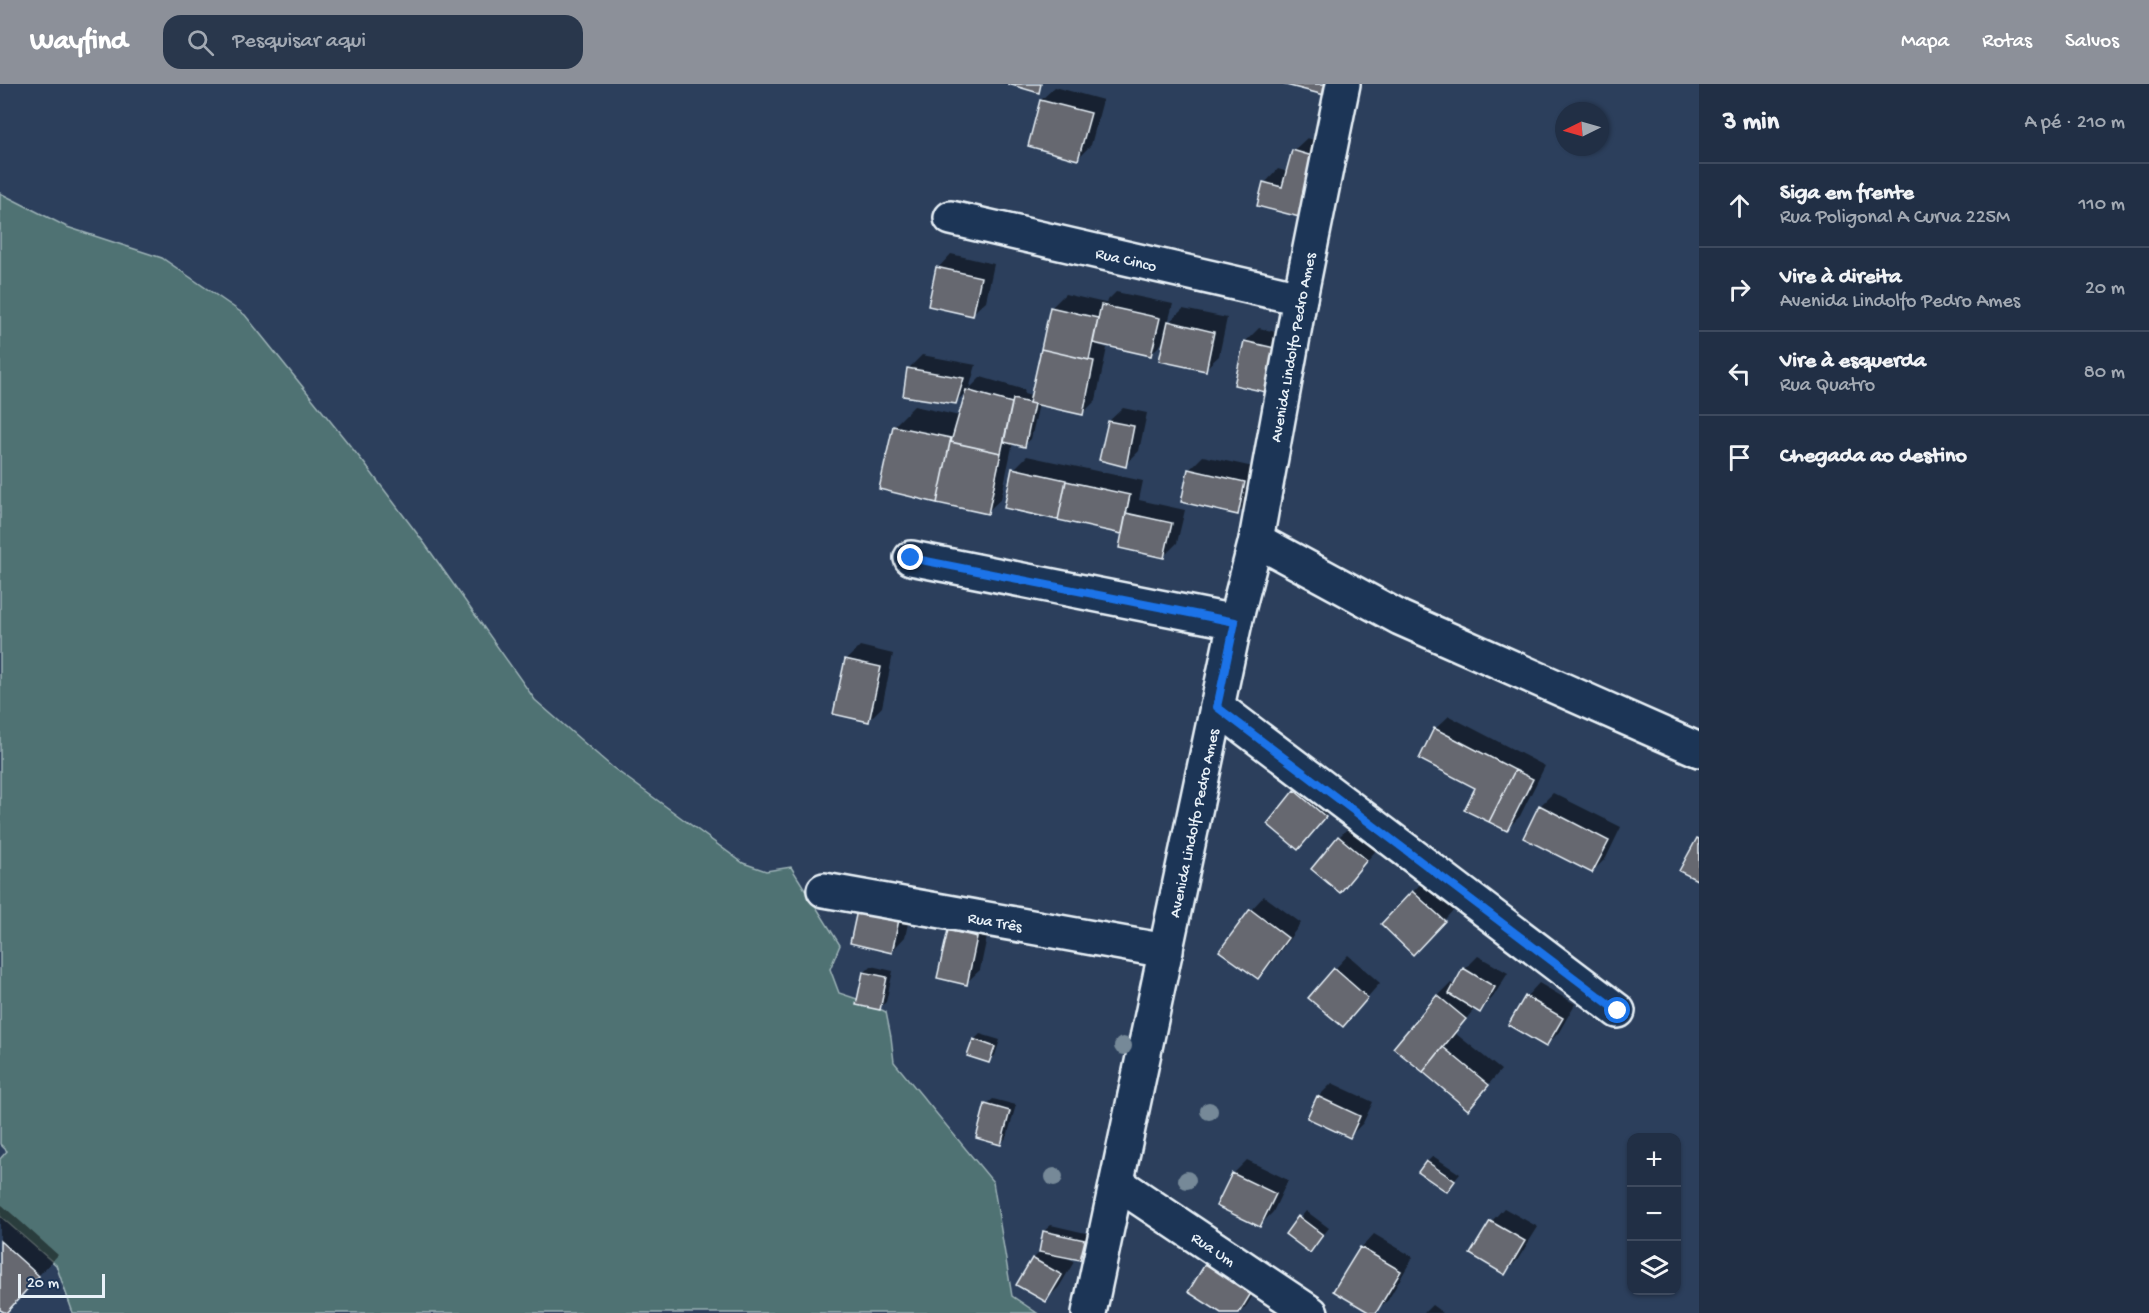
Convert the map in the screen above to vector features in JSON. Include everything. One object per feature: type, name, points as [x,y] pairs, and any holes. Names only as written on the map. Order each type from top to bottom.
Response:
[{"type":"street","name":"Avenida Lindolfo Pedro Ames","points":[[1089,1313],[1235,622],[1256,540],[1300,298],[1343,84]]},
{"type":"street","name":"Rua Cinco","points":[[951,218],[1300,298]]},
{"type":"street","points":[[1256,540],[1400,618],[1699,750]]},
{"type":"street","points":[[911,558],[1235,622]]},
{"type":"street","points":[[1217,707],[1618,1011]]},
{"type":"street","name":"Rua Três","points":[[824,890],[1166,951]]},
{"type":"street","name":"Rua Um","points":[[1117,1183],[1311,1313]]},
{"type":"green space","points":[[0,193],[67,227],[162,258],[245,315],[364,463],[425,544],[535,700],[612,767],[743,863],[766,871],[791,867],[840,945],[830,969],[839,993],[886,1012],[894,1062],[993,1182],[1012,1296],[1037,1313],[73,1313],[56,1265],[0,1216],[0,1159],[7,1151],[0,1144]]},
{"type":"building","points":[[1008,84],[1041,84],[1039,93]]},
{"type":"building","points":[[1282,84],[1336,84],[1332,97]]},
{"type":"building","points":[[1040,100],[1091,113],[1078,160],[1028,146]]},
{"type":"building","points":[[1292,150],[1326,160],[1311,220],[1257,206],[1263,182],[1282,187]]},
{"type":"building","points":[[936,267],[981,277],[973,316],[928,306]]},
{"type":"building","points":[[1101,305],[1160,318],[1151,356],[1093,343]]},
{"type":"building","points":[[1050,307],[1098,318],[1089,360],[1041,349]]},
{"type":"building","points":[[1168,321],[1214,332],[1206,371],[1159,361]]},
{"type":"building","points":[[1244,341],[1288,351],[1279,395],[1234,385]]},
{"type":"building","points":[[1041,349],[1094,361],[1083,415],[1029,403]]},
{"type":"building","points":[[907,368],[964,378],[956,404],[903,396]]},
{"type":"building","points":[[966,390],[1012,403],[1001,453],[951,442]]},
{"type":"building","points":[[1013,399],[1034,404],[1025,447],[1004,442]]},
{"type":"building","points":[[1108,421],[1134,426],[1126,467],[1099,460]]},
{"type":"building","points":[[893,426],[951,438],[937,503],[879,489]]},
{"type":"building","points":[[950,442],[1001,453],[988,514],[937,503]]},
{"type":"building","points":[[1012,468],[1066,480],[1058,520],[1004,508]]},
{"type":"building","points":[[1188,469],[1245,482],[1238,515],[1181,502]]},
{"type":"building","points":[[1066,481],[1130,495],[1122,534],[1058,520]]},
{"type":"building","points":[[1126,513],[1172,523],[1164,558],[1119,548]]},
{"type":"building","points":[[845,659],[881,667],[869,722],[833,714]]},
{"type":"building","points":[[1434,728],[1515,770],[1489,822],[1464,810],[1475,788],[1419,759]]},
{"type":"building","points":[[1515,770],[1533,779],[1507,831],[1489,822]]},
{"type":"building","points":[[1294,790],[1326,817],[1298,850],[1267,824]]},
{"type":"building","points":[[1539,805],[1609,841],[1592,873],[1523,838]]},
{"type":"building","points":[[1338,836],[1367,860],[1340,893],[1311,869]]},
{"type":"building","points":[[1697,838],[1699,839],[1699,881],[1679,871]]},
{"type":"building","points":[[1412,891],[1445,921],[1413,955],[1381,924]]},
{"type":"building","points":[[859,901],[901,910],[892,953],[850,943]]},
{"type":"building","points":[[1250,909],[1288,938],[1258,979],[1219,951]]},
{"type":"building","points":[[948,930],[977,937],[967,985],[937,978]]},
{"type":"building","points":[[1334,968],[1368,998],[1343,1027],[1308,998]]},
{"type":"building","points":[[1463,968],[1495,987],[1480,1013],[1449,994]]},
{"type":"building","points":[[863,972],[887,977],[880,1010],[856,1005]]},
{"type":"building","points":[[1437,995],[1466,1019],[1423,1072],[1393,1048]]},
{"type":"building","points":[[1525,996],[1563,1018],[1546,1047],[1508,1025]]},
{"type":"building","points":[[973,1039],[995,1047],[989,1063],[967,1056]]},
{"type":"building","points":[[1443,1047],[1489,1085],[1468,1110],[1423,1072]]},
{"type":"building","points":[[1317,1096],[1360,1116],[1350,1138],[1307,1118]]},
{"type":"building","points":[[985,1104],[1010,1111],[1001,1145],[976,1138]]},
{"type":"building","points":[[1426,1161],[1455,1181],[1447,1192],[1418,1172]]},
{"type":"building","points":[[1232,1173],[1276,1194],[1260,1227],[1216,1206]]},
{"type":"building","points":[[1298,1216],[1323,1235],[1310,1253],[1285,1234]]},
{"type":"building","points":[[1490,1221],[1525,1241],[1505,1275],[1470,1254]]},
{"type":"building","points":[[1043,1231],[1085,1240],[1080,1260],[1039,1252]]},
{"type":"building","points":[[0,1241],[39,1276],[6,1313],[0,1310]]},
{"type":"building","points":[[1360,1247],[1401,1271],[1376,1313],[1370,1313],[1333,1291]]},
{"type":"building","points":[[1032,1258],[1062,1275],[1046,1302],[1016,1285]]},
{"type":"building","points":[[1207,1261],[1253,1290],[1239,1313],[1221,1313],[1188,1292]]},
{"type":"route","points":[[911,558],[1235,622],[1217,707],[1618,1011]]}]
